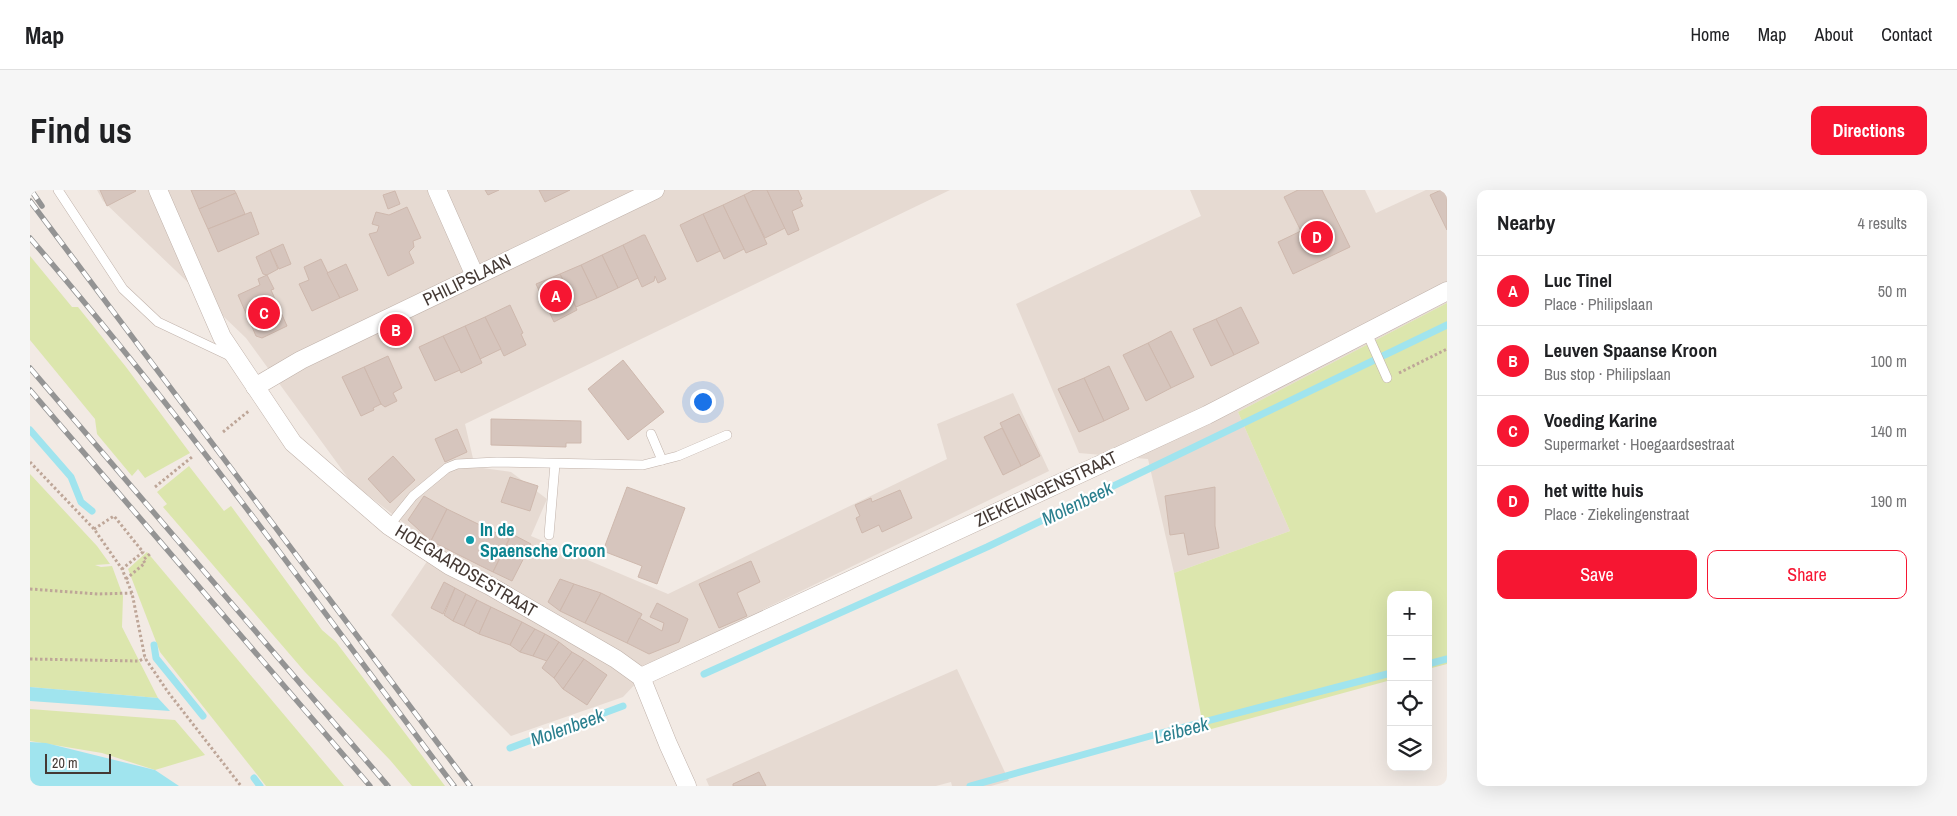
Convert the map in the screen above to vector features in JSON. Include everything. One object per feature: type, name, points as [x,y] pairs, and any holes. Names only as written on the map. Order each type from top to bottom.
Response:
[{"type":"street","name":"HOEGAARDSESTRAAT","points":[[158,190],[222,337],[293,443],[389,526],[450,566],[490,586],[616,658],[641,677],[687,786]]},
{"type":"street","points":[[437,190],[475,276]]},
{"type":"street","name":"PHILIPSLAAN","points":[[255,387],[301,360],[655,190]]},
{"type":"street","name":"ZIEKELINGENSTRAAT","points":[[641,677],[1207,415],[1447,291]]},
{"type":"lane","points":[[58,190],[122,289],[158,322],[237,360]]},
{"type":"lane","points":[[1367,333],[1387,378]]},
{"type":"lane","points":[[651,434],[662,460]]},
{"type":"lane","points":[[389,526],[413,496],[447,468],[457,464],[497,462],[643,465],[678,456],[727,435]]},
{"type":"lane","points":[[549,534],[555,464]]},
{"type":"path","points":[[1387,378],[1447,349]]},
{"type":"path","points":[[223,432],[251,409],[255,387]]},
{"type":"path","points":[[155,487],[192,457]]},
{"type":"path","points":[[30,462],[94,529],[122,569],[132,593],[145,658],[168,692],[242,786]]},
{"type":"path","points":[[94,529],[114,516],[143,552],[122,569]]},
{"type":"path","points":[[126,579],[145,563],[143,560],[152,553]]},
{"type":"path","points":[[30,589],[98,594],[132,593]]},
{"type":"path","points":[[30,659],[139,661],[145,658]]},
{"type":"shaded area","points":[[97,190],[950,190],[465,424],[475,467],[511,472],[547,499],[531,536],[668,594],[947,459],[937,424],[1013,393],[1049,471],[657,661],[623,697],[511,736],[391,615],[436,548],[351,482],[246,338],[103,201]]},
{"type":"shaded area","points":[[1190,190],[1365,190],[1376,213],[1426,190],[1447,190],[1447,303],[1238,412],[1290,531],[1174,573],[1148,459],[1079,453],[1016,304],[1201,216]]},
{"type":"shaded area","points":[[957,669],[1009,781],[991,786],[952,786],[951,782],[936,786],[709,786],[706,779]]},
{"type":"green space","points":[[30,256],[72,307],[78,307],[126,367],[190,453],[145,478],[138,469],[132,476],[97,434],[95,419],[30,340]]},
{"type":"green space","points":[[1447,303],[1447,664],[1432,668],[1432,591],[1387,591],[1387,681],[1204,731],[1174,573],[1290,531],[1238,412]]},
{"type":"green space","points":[[189,466],[224,511],[231,506],[322,630],[336,642],[445,786],[412,786],[390,760],[305,672],[163,507],[167,504],[157,492]]},
{"type":"green space","points":[[30,474],[97,546],[110,564],[95,565],[101,567],[112,566],[123,596],[122,627],[158,698],[30,687]]},
{"type":"green space","points":[[147,552],[344,786],[266,786],[160,652],[128,569]]},
{"type":"green space","points":[[30,709],[175,720],[205,755],[155,770],[102,753],[30,741]]},
{"type":"water","points":[[30,687],[158,698],[170,711],[30,701]]},
{"type":"water","points":[[30,742],[46,743],[155,770],[179,786],[30,786]]},
{"type":"building","points":[[100,190],[135,190],[136,191],[107,206]]},
{"type":"building","points":[[191,190],[234,190],[236,193],[199,209]]},
{"type":"building","points":[[485,190],[499,190],[488,195]]},
{"type":"building","points":[[539,190],[570,190],[545,202]]},
{"type":"building","points":[[754,190],[767,190],[785,228],[765,238],[744,195]]},
{"type":"building","points":[[767,190],[798,190],[803,206],[792,211],[799,230],[788,235]]},
{"type":"building","points":[[1298,190],[1322,190],[1350,247],[1293,274],[1278,242],[1301,231],[1284,197]]},
{"type":"building","points":[[1441,190],[1447,190],[1447,230],[1430,195]]},
{"type":"building","points":[[395,191],[400,204],[388,209],[383,195]]},
{"type":"building","points":[[236,193],[245,214],[208,229],[199,209]]},
{"type":"building","points":[[744,195],[767,244],[746,253],[723,205]]},
{"type":"building","points":[[723,205],[744,249],[724,259],[703,214]]},
{"type":"building","points":[[407,207],[421,238],[413,241],[414,247],[409,252],[414,263],[388,276],[369,234],[377,232],[379,226],[372,224],[376,212],[389,215]]},
{"type":"building","points":[[251,212],[259,234],[218,252],[208,229]]},
{"type":"building","points":[[703,214],[720,251],[697,262],[680,225]]},
{"type":"building","points":[[645,235],[666,279],[658,283],[655,276],[654,281],[642,287],[623,245]]},
{"type":"building","points":[[283,244],[291,264],[279,269],[270,250]]},
{"type":"building","points":[[623,245],[638,278],[618,288],[602,255]]},
{"type":"building","points":[[270,250],[278,269],[267,275],[263,274],[256,257]]},
{"type":"building","points":[[602,255],[618,288],[597,298],[581,265]]},
{"type":"building","points":[[321,259],[340,298],[312,311],[299,284],[309,280],[304,267]]},
{"type":"building","points":[[346,264],[358,290],[340,298],[327,273]]},
{"type":"building","points":[[581,265],[597,298],[576,307],[560,274]]},
{"type":"building","points":[[560,274],[577,310],[554,322],[536,284]]},
{"type":"building","points":[[267,275],[274,289],[271,290],[287,326],[262,338],[256,336],[238,295],[260,285],[258,279]]},
{"type":"building","points":[[510,305],[523,333],[521,334],[526,345],[504,356],[485,317]]},
{"type":"building","points":[[1241,307],[1259,343],[1234,355],[1216,319]]},
{"type":"building","points":[[485,317],[501,349],[480,359],[465,326]]},
{"type":"building","points":[[1216,319],[1234,355],[1211,366],[1193,329]]},
{"type":"building","points":[[465,326],[482,363],[461,373],[443,336]]},
{"type":"building","points":[[1171,331],[1194,377],[1171,388],[1148,343]]},
{"type":"building","points":[[443,336],[460,370],[435,381],[419,347]]},
{"type":"building","points":[[1148,343],[1171,388],[1146,401],[1123,355]]},
{"type":"building","points":[[388,356],[402,388],[393,393],[397,401],[385,407],[381,404],[364,367]]},
{"type":"building","points":[[623,360],[664,412],[628,440],[588,389]]},
{"type":"building","points":[[1109,366],[1129,409],[1104,421],[1084,378]]},
{"type":"building","points":[[364,367],[381,404],[373,408],[374,410],[361,416],[342,377]]},
{"type":"building","points":[[1084,378],[1104,421],[1079,432],[1058,389]]},
{"type":"building","points":[[1019,414],[1040,456],[1021,466],[1000,423]]},
{"type":"building","points":[[491,419],[581,421],[581,443],[566,443],[566,447],[491,445]]},
{"type":"building","points":[[1002,428],[1021,466],[1003,475],[984,437]]},
{"type":"building","points":[[457,429],[467,452],[445,462],[435,439]]},
{"type":"building","points":[[393,456],[415,480],[390,503],[368,479]]},
{"type":"building","points":[[510,477],[538,486],[530,511],[501,502]]},
{"type":"building","points":[[627,487],[685,508],[657,584],[638,577],[642,566],[603,551]]},
{"type":"building","points":[[1215,487],[1215,526],[1219,548],[1188,555],[1184,533],[1170,535],[1165,496]]},
{"type":"building","points":[[900,490],[912,518],[882,532],[879,525],[862,533],[856,518],[860,516],[855,505],[871,498],[872,502]]},
{"type":"building","points":[[424,496],[447,509],[431,541],[408,520]]},
{"type":"building","name":"In de Spaensche Croon","points":[[447,509],[509,539],[493,572],[431,541]]},
{"type":"building","points":[[512,534],[531,544],[512,581],[493,572]]},
{"type":"building","points":[[751,561],[760,582],[737,593],[747,616],[719,628],[699,584]]},
{"type":"building","points":[[560,579],[574,584],[560,611],[548,602]]},
{"type":"building","points":[[444,582],[455,588],[443,614],[431,608]]},
{"type":"building","points":[[574,584],[601,593],[585,623],[560,611]]},
{"type":"building","points":[[455,588],[466,594],[453,621],[444,615]]},
{"type":"building","points":[[601,593],[642,614],[627,643],[585,623]]},
{"type":"building","points":[[466,594],[477,600],[464,626],[453,621]]},
{"type":"building","points":[[477,600],[491,607],[479,634],[464,626]]},
{"type":"building","points":[[657,603],[688,619],[679,642],[649,654],[627,643],[639,618],[662,631],[664,623],[650,617]]},
{"type":"building","points":[[491,607],[522,622],[510,645],[479,634]]},
{"type":"building","points":[[522,622],[535,629],[520,652],[510,645]]},
{"type":"building","points":[[535,629],[545,634],[533,656],[520,652]]},
{"type":"building","points":[[545,634],[559,642],[547,661],[533,656]]},
{"type":"building","points":[[559,642],[572,652],[554,678],[542,668]]},
{"type":"building","points":[[572,652],[584,659],[563,689],[554,678]]},
{"type":"building","points":[[584,659],[607,675],[587,705],[563,689]]},
{"type":"building","points":[[759,772],[766,786],[733,786],[733,784]]},
{"type":"waterway","name":"Molenbeek","points":[[704,674],[987,547],[1447,325]]},
{"type":"waterway","points":[[30,430],[71,477],[81,502],[92,511]]},
{"type":"waterway","points":[[154,645],[156,658],[203,716]]},
{"type":"waterway","name":"Leibeek","points":[[1432,663],[1447,659]]},
{"type":"waterway","name":"Leibeek","points":[[970,786],[1161,733],[1387,674]]},
{"type":"waterway","name":"Molenbeek","points":[[510,748],[623,706]]},
{"type":"waterway","points":[[254,778],[260,786]]},
{"type":"railway","points":[[31,190],[42,206]]},
{"type":"railway","points":[[30,201],[470,786]]},
{"type":"railway","points":[[30,238],[86,304],[194,440],[299,577],[454,786]]},
{"type":"railway","points":[[30,368],[388,786]]},
{"type":"railway","points":[[30,390],[370,786]]},
{"type":"place","name":"het witte huis","points":[[1317,237]]},
{"type":"place","name":"Luc Tinel","points":[[556,296]]},
{"type":"place","name":"Voeding Karine","points":[[264,313]]},
{"type":"place","name":"Leuven Spaanse Kroon","points":[[396,330]]},
{"type":"place","name":"In de Spaensche Croon","points":[[470,540]]}]
